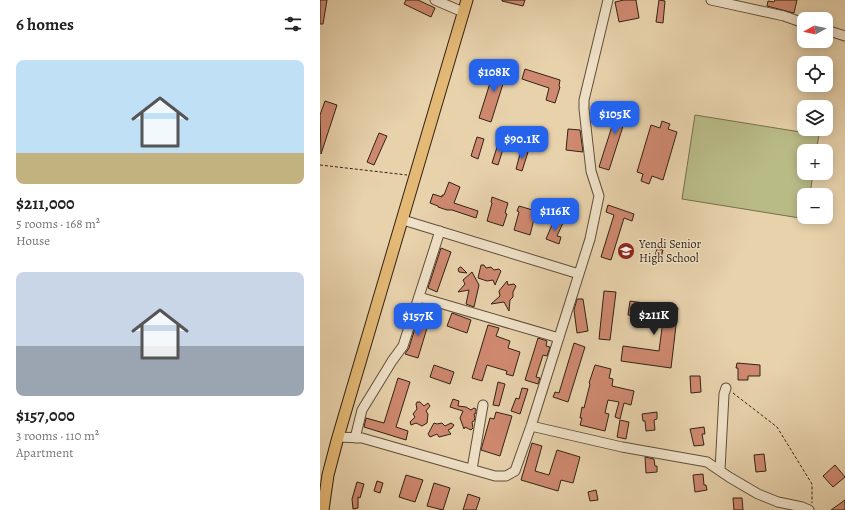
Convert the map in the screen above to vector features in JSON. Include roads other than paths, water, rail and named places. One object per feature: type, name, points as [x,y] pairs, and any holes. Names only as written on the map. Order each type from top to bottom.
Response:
[{"type":"main road","points":[[323,506],[328,474],[338,437],[467,0]]},
{"type":"street","points":[[435,0],[463,12]]},
{"type":"street","points":[[338,437],[362,438],[495,476],[506,476],[515,471],[532,426],[592,232],[599,196],[591,171],[584,100],[608,0]]},
{"type":"street","points":[[711,0],[784,16],[797,21]]},
{"type":"street","points":[[833,32],[845,36]]},
{"type":"street","points":[[402,220],[579,274]]},
{"type":"street","points":[[355,438],[362,410],[403,346],[440,231]]},
{"type":"street","points":[[419,297],[559,338]]},
{"type":"street","points":[[720,470],[724,394],[726,388]]},
{"type":"street","points":[[472,469],[483,405]]},
{"type":"street","points":[[532,426],[622,447],[707,462],[758,494],[778,502],[802,507],[810,507]]},
{"type":"place","name":"Yendi Senior High School","points":[[626,251]]}]
